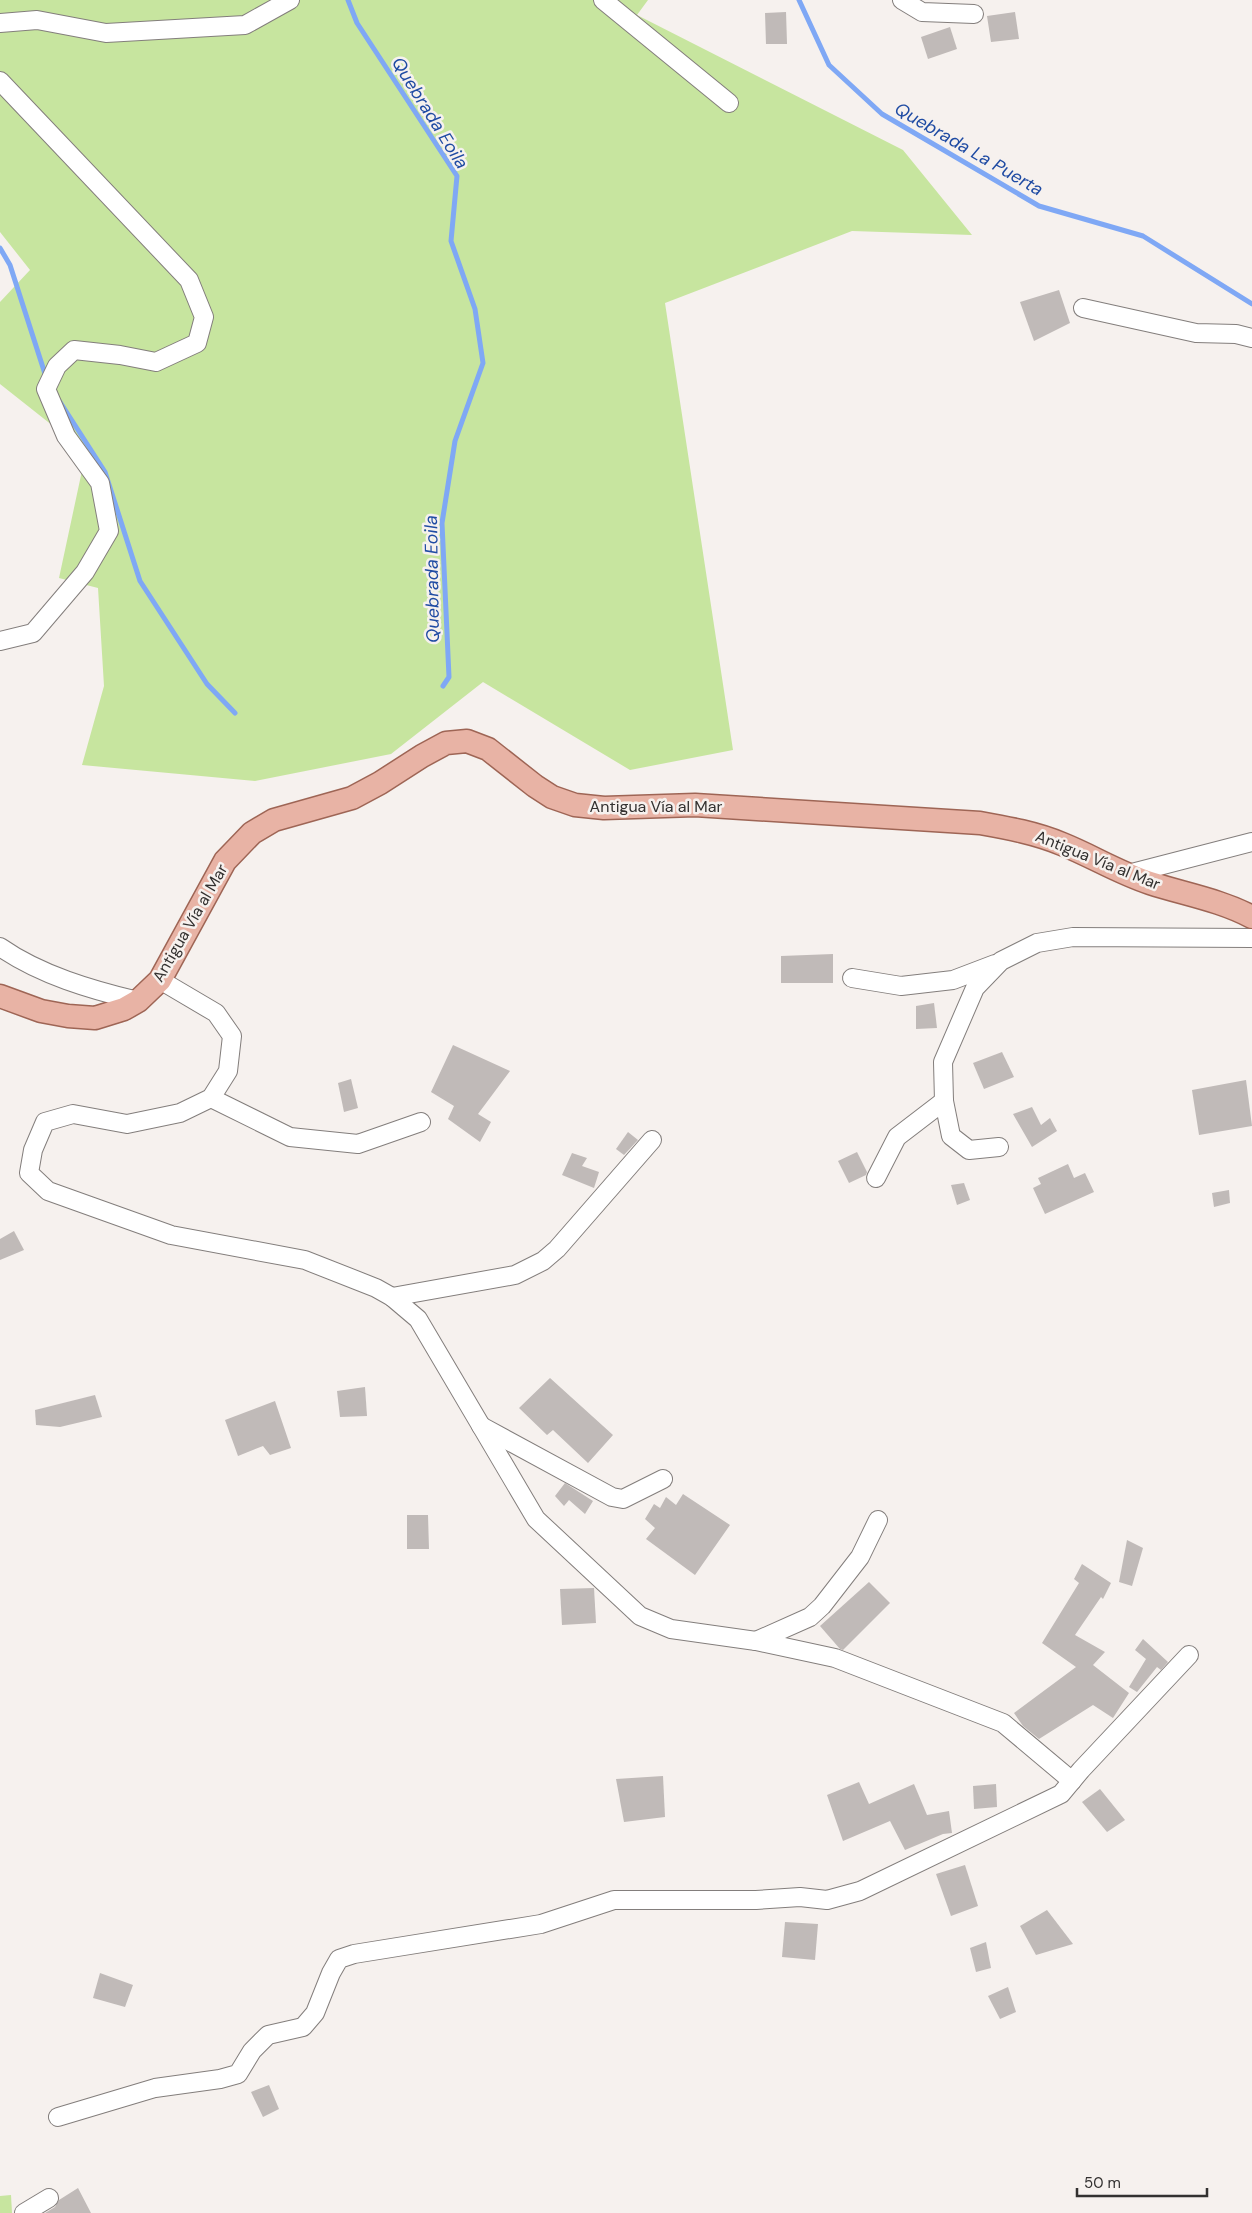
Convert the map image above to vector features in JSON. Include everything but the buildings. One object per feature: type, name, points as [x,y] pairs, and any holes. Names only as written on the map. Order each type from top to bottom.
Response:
[{"type":"main road","name":"Antigua Vía al Mar","points":[[0,996],[41,1011],[68,1016],[95,1018],[124,1009],[138,1001],[160,980],[225,861],[252,833],[274,820],[352,798],[380,783],[422,756],[446,744],[467,741],[488,749],[552,797],[575,806],[604,808],[695,805],[980,823],[1026,832],[1062,844],[1149,883],[1235,908],[1252,917]]},
{"type":"street","points":[[0,23],[37,20],[106,33],[245,25],[290,0]]},
{"type":"street","points":[[603,0],[729,102]]},
{"type":"street","points":[[902,0],[922,12],[974,14]]},
{"type":"street","points":[[0,81],[189,280],[204,317],[197,343],[156,362],[120,355],[74,350],[54,371],[46,389],[66,436],[100,483],[109,532],[85,572],[33,633],[0,641]]},
{"type":"street","points":[[1083,308],[1196,333],[1236,334],[1252,338]]},
{"type":"street","points":[[1128,874],[1252,842]]},
{"type":"street","points":[[852,978],[901,986],[953,980],[1001,961],[1037,943],[1073,937],[1252,938]]},
{"type":"street","points":[[0,947],[14,957],[92,990],[138,1001]]},
{"type":"street","points":[[999,1147],[969,1150],[951,1136],[944,1101],[943,1062],[975,988],[1001,961]]},
{"type":"street","points":[[160,980],[216,1013],[232,1036],[228,1071],[211,1098],[180,1113],[127,1124],[73,1114],[45,1122],[33,1150],[29,1173],[48,1191],[171,1235],[305,1260],[392,1297],[418,1319],[536,1519],[640,1616],[671,1629],[756,1641],[835,1658],[1003,1723],[1072,1781]]},
{"type":"street","points":[[211,1098],[290,1137],[358,1144],[421,1122]]},
{"type":"street","points":[[876,1178],[898,1137],[944,1101]]},
{"type":"street","points":[[392,1297],[515,1275],[543,1261],[557,1249],[652,1140]]},
{"type":"street","points":[[480,1426],[612,1497],[623,1499],[663,1479]]},
{"type":"street","points":[[756,1641],[810,1618],[822,1606],[860,1557],[878,1520]]},
{"type":"street","points":[[58,2117],[155,2088],[238,2074],[252,2051],[268,2035],[303,2027],[315,2013],[331,1973],[339,1960],[354,1954],[541,1924],[614,1900],[756,1900],[800,1898],[827,1900],[860,1892],[1061,1794],[1189,1655]]},
{"type":"street","points":[[24,2213],[49,2198]]},
{"type":"green space","points":[[0,0],[648,0],[637,15],[903,150],[972,235],[852,231],[665,303],[733,750],[630,770],[483,682],[391,754],[255,781],[82,765],[104,686],[98,588],[59,578],[86,452],[0,384],[0,302],[30,270],[0,232]]},
{"type":"green space","points":[[11,2195],[12,2213],[0,2213],[0,2196]]},
{"type":"waterway","name":"Quebrada Eoila","points":[[348,0],[357,23],[457,176],[451,241],[475,309],[483,363],[455,441],[442,523],[449,677],[443,686]]},
{"type":"waterway","name":"Quebrada La Puerta","points":[[799,0],[829,65],[882,114],[1039,206],[1143,236],[1252,304]]},
{"type":"waterway","points":[[0,248],[10,265],[46,377]]},
{"type":"waterway","points":[[60,402],[105,472],[140,581],[207,684],[235,713]]}]
